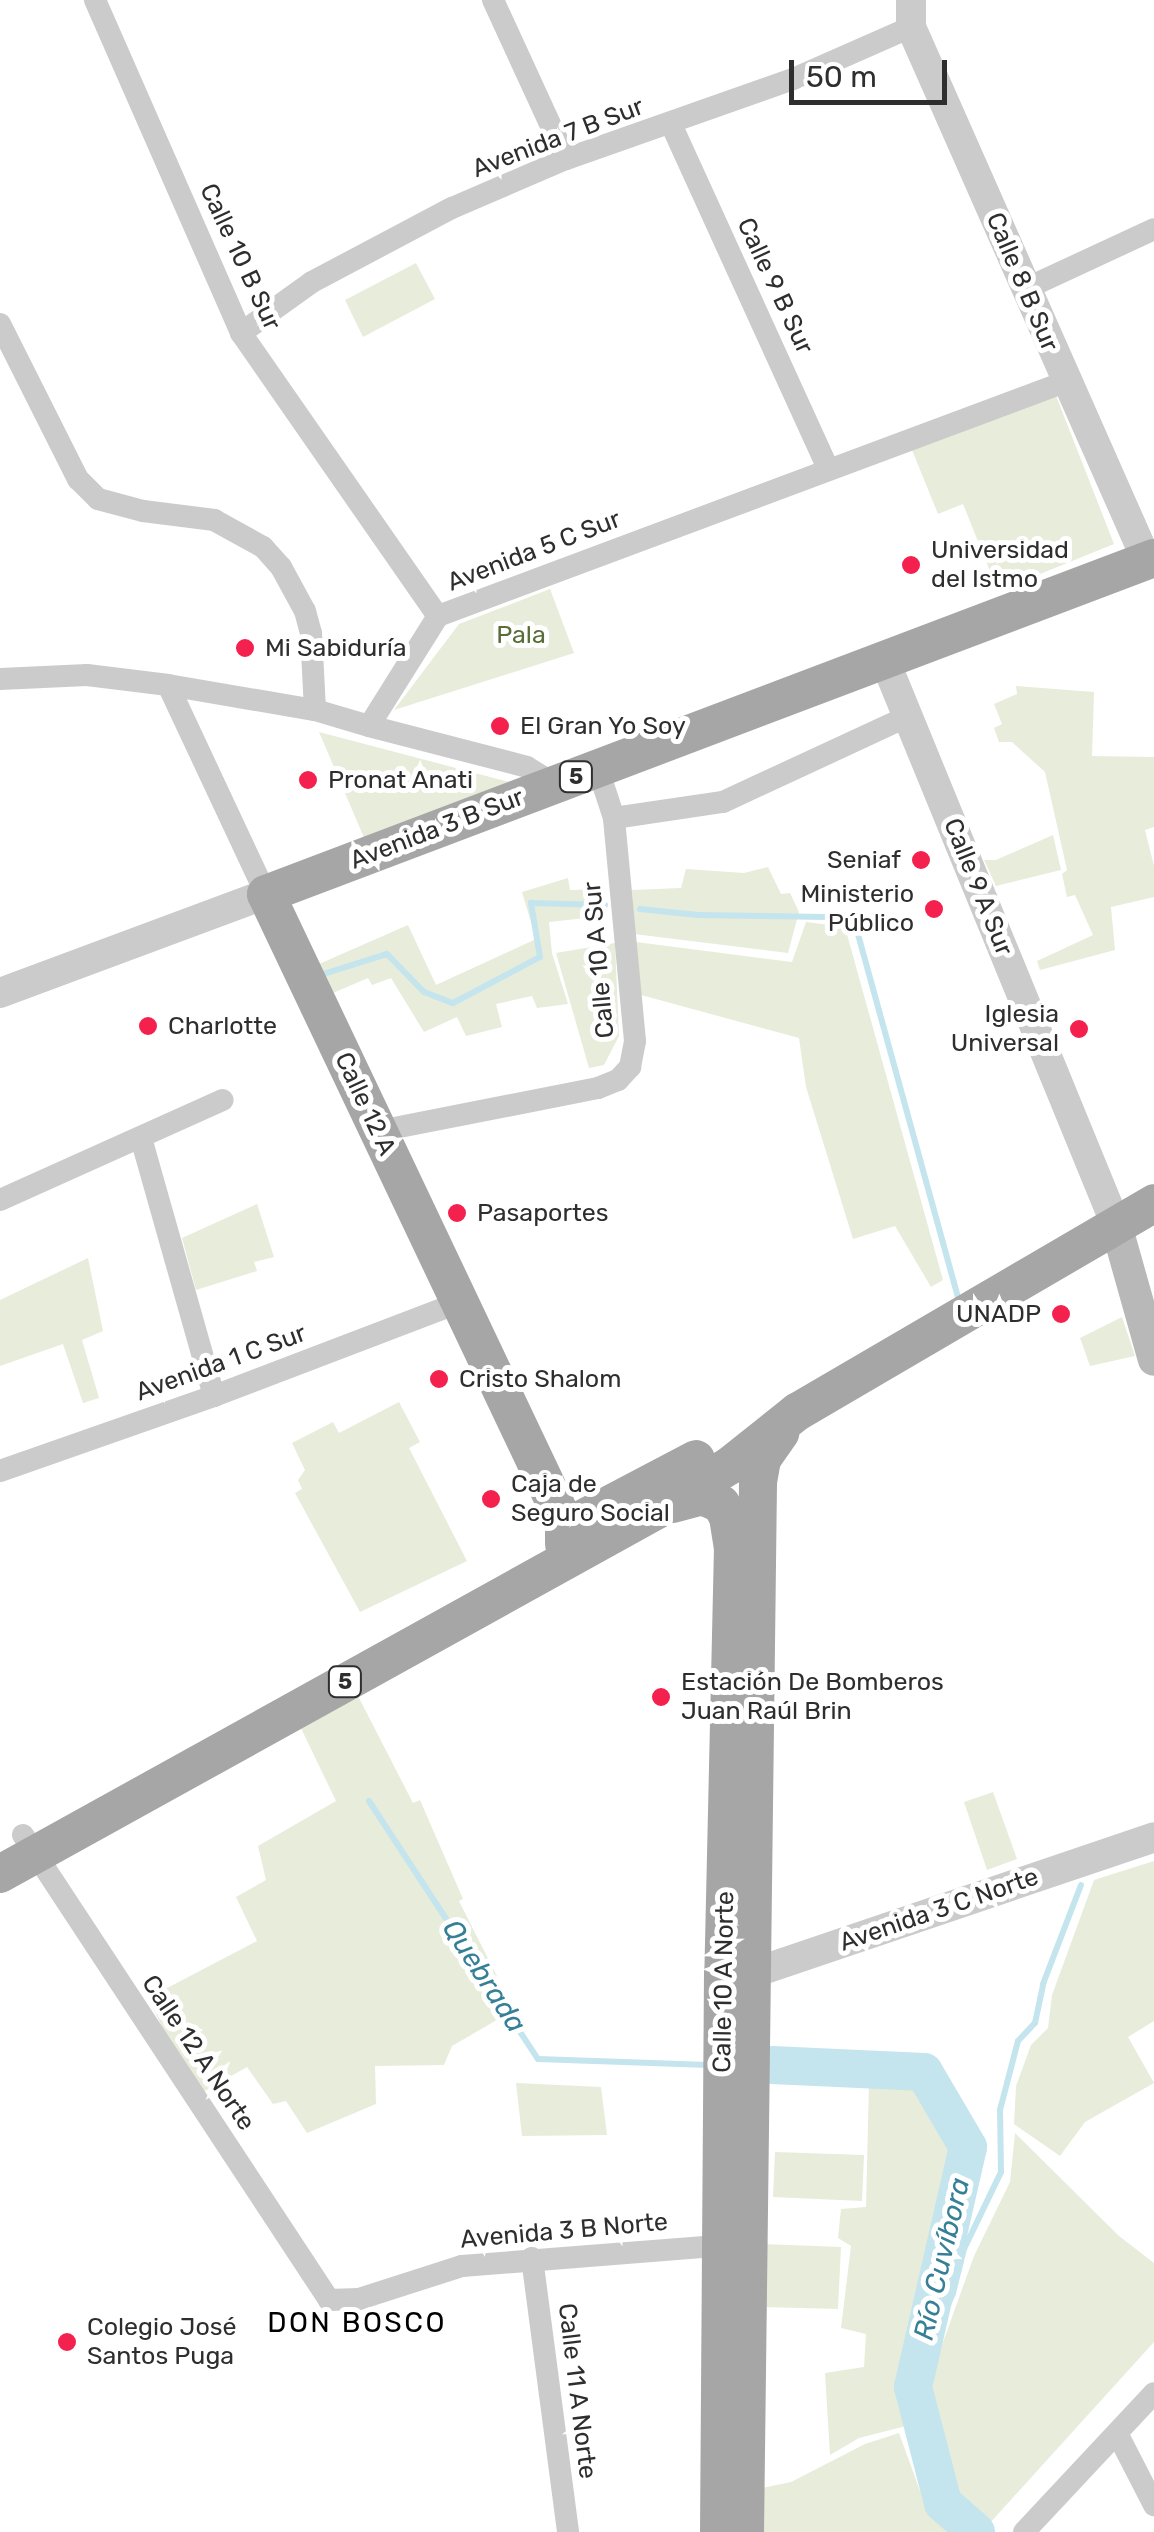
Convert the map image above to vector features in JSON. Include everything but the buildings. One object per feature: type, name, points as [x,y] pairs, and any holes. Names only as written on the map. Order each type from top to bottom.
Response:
[{"type":"main road","name":"Avenida 3 B Sur","points":[[266,894],[1150,560]]},
{"type":"main road","points":[[283,930],[289,901],[308,878]]},
{"type":"main road","name":"Calle 12 A","points":[[266,894],[460,1302],[564,1533]]},
{"type":"main road","name":"5","points":[[19,1846],[657,1510],[729,1466],[797,1412],[1154,1203]]},
{"type":"main road","points":[[1116,1225],[1154,1360]]},
{"type":"main road","points":[[564,1533],[580,1520],[770,1421],[797,1412]]},
{"type":"main road","name":"Calle 10 A Norte","points":[[746,2532],[735,2244],[741,1766],[762,1459],[797,1412]]},
{"type":"main road","name":"5","points":[[0,1874],[19,1846],[564,1533],[702,1473],[729,1466]]},
{"type":"main road","points":[[729,1466],[743,1478],[760,1508]]},
{"type":"main road","name":"Calle 10 A Norte","points":[[657,1510],[702,1496],[721,1504],[728,1517],[733,1547],[741,1766]]},
{"type":"main road","name":"Calle 10 A Norte","points":[[719,2532],[735,2244]]},
{"type":"street","name":"Calle 10 B Sur","points":[[95,0],[240,333],[438,616]]},
{"type":"street","points":[[494,0],[566,159]]},
{"type":"street","name":"Avenida 7 B Sur","points":[[240,333],[312,282],[400,232],[566,159],[793,79],[911,14]]},
{"type":"street","name":"Calle 8 B Sur","points":[[911,14],[1065,382],[1150,560]]},
{"type":"street","name":"Calle 9 B Sur","points":[[671,124],[829,470]]},
{"type":"street","points":[[1025,288],[1154,229]]},
{"type":"street","points":[[0,324],[78,479],[98,499],[143,511],[214,520],[262,547],[281,567],[306,612],[312,633],[315,710]]},
{"type":"street","name":"Avenida 5 C Sur","points":[[369,726],[438,616],[1065,382]]},
{"type":"street","name":"Calle 9 A Sur","points":[[886,661],[1116,1225]]},
{"type":"street","points":[[0,679],[88,675],[168,684],[315,710],[527,766],[556,785]]},
{"type":"street","name":"Calle 12 A","points":[[168,684],[266,894]]},
{"type":"street","points":[[614,818],[723,802],[908,716]]},
{"type":"street","name":"Calle 10 A Sur","points":[[378,1131],[598,1088],[618,1080],[630,1067],[635,1041],[614,818],[598,769]]},
{"type":"street","name":"Avenida 3 B Sur","points":[[0,993],[266,894]]},
{"type":"street","points":[[0,1200],[222,1100]]},
{"type":"street","points":[[140,1138],[214,1396]]},
{"type":"street","name":"Avenida 1 C Sur","points":[[0,1470],[214,1396],[460,1302]]},
{"type":"street","name":"Avenida 3 C Norte","points":[[737,1972],[1154,1837]]},
{"type":"street","name":"Calle 12 A Norte","points":[[19,1846],[329,2300]]},
{"type":"street","name":"Avenida 3 B Norte","points":[[329,2300],[359,2299],[462,2266],[735,2244]]},
{"type":"street","name":"Calle 11 A Norte","points":[[532,2258],[568,2532]]},
{"type":"street","points":[[1024,2532],[1154,2393]]},
{"type":"street","points":[[1118,2435],[1154,2505]]},
{"type":"green space","points":[[416,263],[435,299],[363,337],[345,300]]},
{"type":"green space","points":[[1055,393],[1114,544],[998,591],[963,504],[938,514],[912,450]]},
{"type":"green space","name":"Pala","points":[[550,589],[574,653],[394,710],[459,624]]},
{"type":"green space","points":[[1016,686],[1094,692],[1092,756],[1154,757],[1154,827],[1145,830],[1154,866],[1154,897],[1111,907],[1115,950],[1040,970],[1037,961],[1093,935],[1075,895],[1067,897],[1062,874],[1067,870],[1045,772],[1012,742],[999,742],[994,728],[1002,724],[994,704],[1017,694]]},
{"type":"green space","points":[[319,732],[513,783],[365,840]]},
{"type":"green space","points":[[1053,835],[1061,870],[996,886],[984,860],[996,860]]},
{"type":"green space","points":[[768,867],[781,894],[790,893],[799,912],[788,953],[634,934],[632,890],[681,888],[686,869],[744,873]]},
{"type":"green space","points":[[568,878],[570,890],[602,889],[604,916],[549,922],[552,953],[568,1004],[537,1008],[532,996],[496,1004],[502,1027],[466,1036],[457,1017],[424,1032],[391,978],[372,985],[368,978],[333,993],[319,964],[408,925],[436,985],[536,939],[522,892]]},
{"type":"green space","points":[[806,922],[845,927],[943,1280],[931,1287],[895,1226],[853,1239],[806,1087],[799,1038],[641,995],[636,942],[792,962]]},
{"type":"green space","points":[[615,943],[619,1036],[604,1065],[589,1068],[556,953]]},
{"type":"green space","points":[[257,1204],[274,1257],[254,1262],[257,1271],[196,1290],[182,1238]]},
{"type":"green space","points":[[88,1258],[103,1331],[82,1340],[99,1398],[83,1403],[63,1344],[0,1366],[0,1300]]},
{"type":"green space","points":[[1122,1317],[1135,1356],[1090,1366],[1080,1338]]},
{"type":"green space","points":[[399,1402],[420,1442],[409,1448],[467,1561],[360,1612],[295,1493],[302,1489],[298,1480],[305,1470],[292,1443],[333,1422],[339,1433]]},
{"type":"green space","points":[[357,1694],[413,1803],[420,1800],[463,1899],[459,1901],[514,2010],[452,2046],[444,2065],[375,2066],[376,2104],[307,2133],[286,2101],[273,2104],[247,2067],[196,2096],[148,1998],[257,1941],[236,1897],[266,1880],[258,1846],[336,1801],[299,1724]]},
{"type":"green space","points":[[993,1792],[1017,1859],[987,1870],[964,1802]]},
{"type":"green space","points":[[1154,1861],[1154,2021],[1128,2037],[1154,2083],[1085,2122],[1060,2156],[1014,2124],[1016,2086],[1031,2045],[1048,2028],[1052,1995],[1094,1880]]},
{"type":"green space","points":[[516,2083],[601,2087],[607,2135],[522,2136]]},
{"type":"green space","points":[[869,2083],[917,2086],[956,2151],[902,2389],[910,2425],[859,2438],[830,2455],[825,2373],[864,2367],[866,2334],[841,2328],[851,2246],[838,2238],[841,2209],[866,2207]]},
{"type":"green space","points":[[1015,2133],[1119,2236],[1154,2263],[1154,2342],[989,2524],[954,2492],[929,2381],[974,2256],[1010,2182]]},
{"type":"green space","points":[[775,2152],[864,2155],[862,2201],[773,2197]]},
{"type":"green space","points":[[763,2244],[841,2247],[838,2309],[761,2307]]},
{"type":"green space","points":[[899,2433],[920,2491],[951,2532],[762,2532],[762,2488],[791,2482],[865,2444]]},
{"type":"waterway","points":[[317,976],[387,954],[424,992],[453,1003],[540,957],[531,903],[605,905]]},
{"type":"waterway","points":[[640,909],[698,915],[827,917],[856,927],[958,1298]]},
{"type":"waterway","name":"Quebrada","points":[[369,1801],[538,2059],[708,2065]]},
{"type":"waterway","points":[[913,2387],[953,2293],[964,2249],[1001,2172],[1000,2110],[1018,2041],[1035,2023],[1043,1984],[1081,1885]]},
{"type":"waterway","name":"Río Cuvíbora","points":[[772,2065],[924,2072],[968,2147],[913,2387],[943,2503],[976,2532]]},
{"type":"place","name":"Universidad del Istmo","points":[[911,565]]},
{"type":"place","name":"Mi Sabiduría","points":[[245,648]]},
{"type":"place","name":"El Gran Yo Soy","points":[[500,726]]},
{"type":"place","name":"Pronat Anati","points":[[308,780]]},
{"type":"place","name":"Seniaf","points":[[921,860]]},
{"type":"place","name":"Ministerio Público","points":[[934,909]]},
{"type":"place","name":"Charlotte","points":[[148,1026]]},
{"type":"place","name":"Iglesia Universal","points":[[1079,1029]]},
{"type":"place","name":"Pasaportes","points":[[457,1213]]},
{"type":"place","name":"UNADP","points":[[1061,1314]]},
{"type":"place","name":"Cristo Shalom","points":[[439,1379]]},
{"type":"place","name":"Caja de Seguro Social","points":[[491,1499]]},
{"type":"place","name":"Estación De Bomberos Juan Raúl Brin","points":[[661,1697]]},
{"type":"place","name":"Colegio José Santos Puga","points":[[67,2342]]},
{"type":"district","name":"DON BOSCO","points":[[357,2323]]}]
